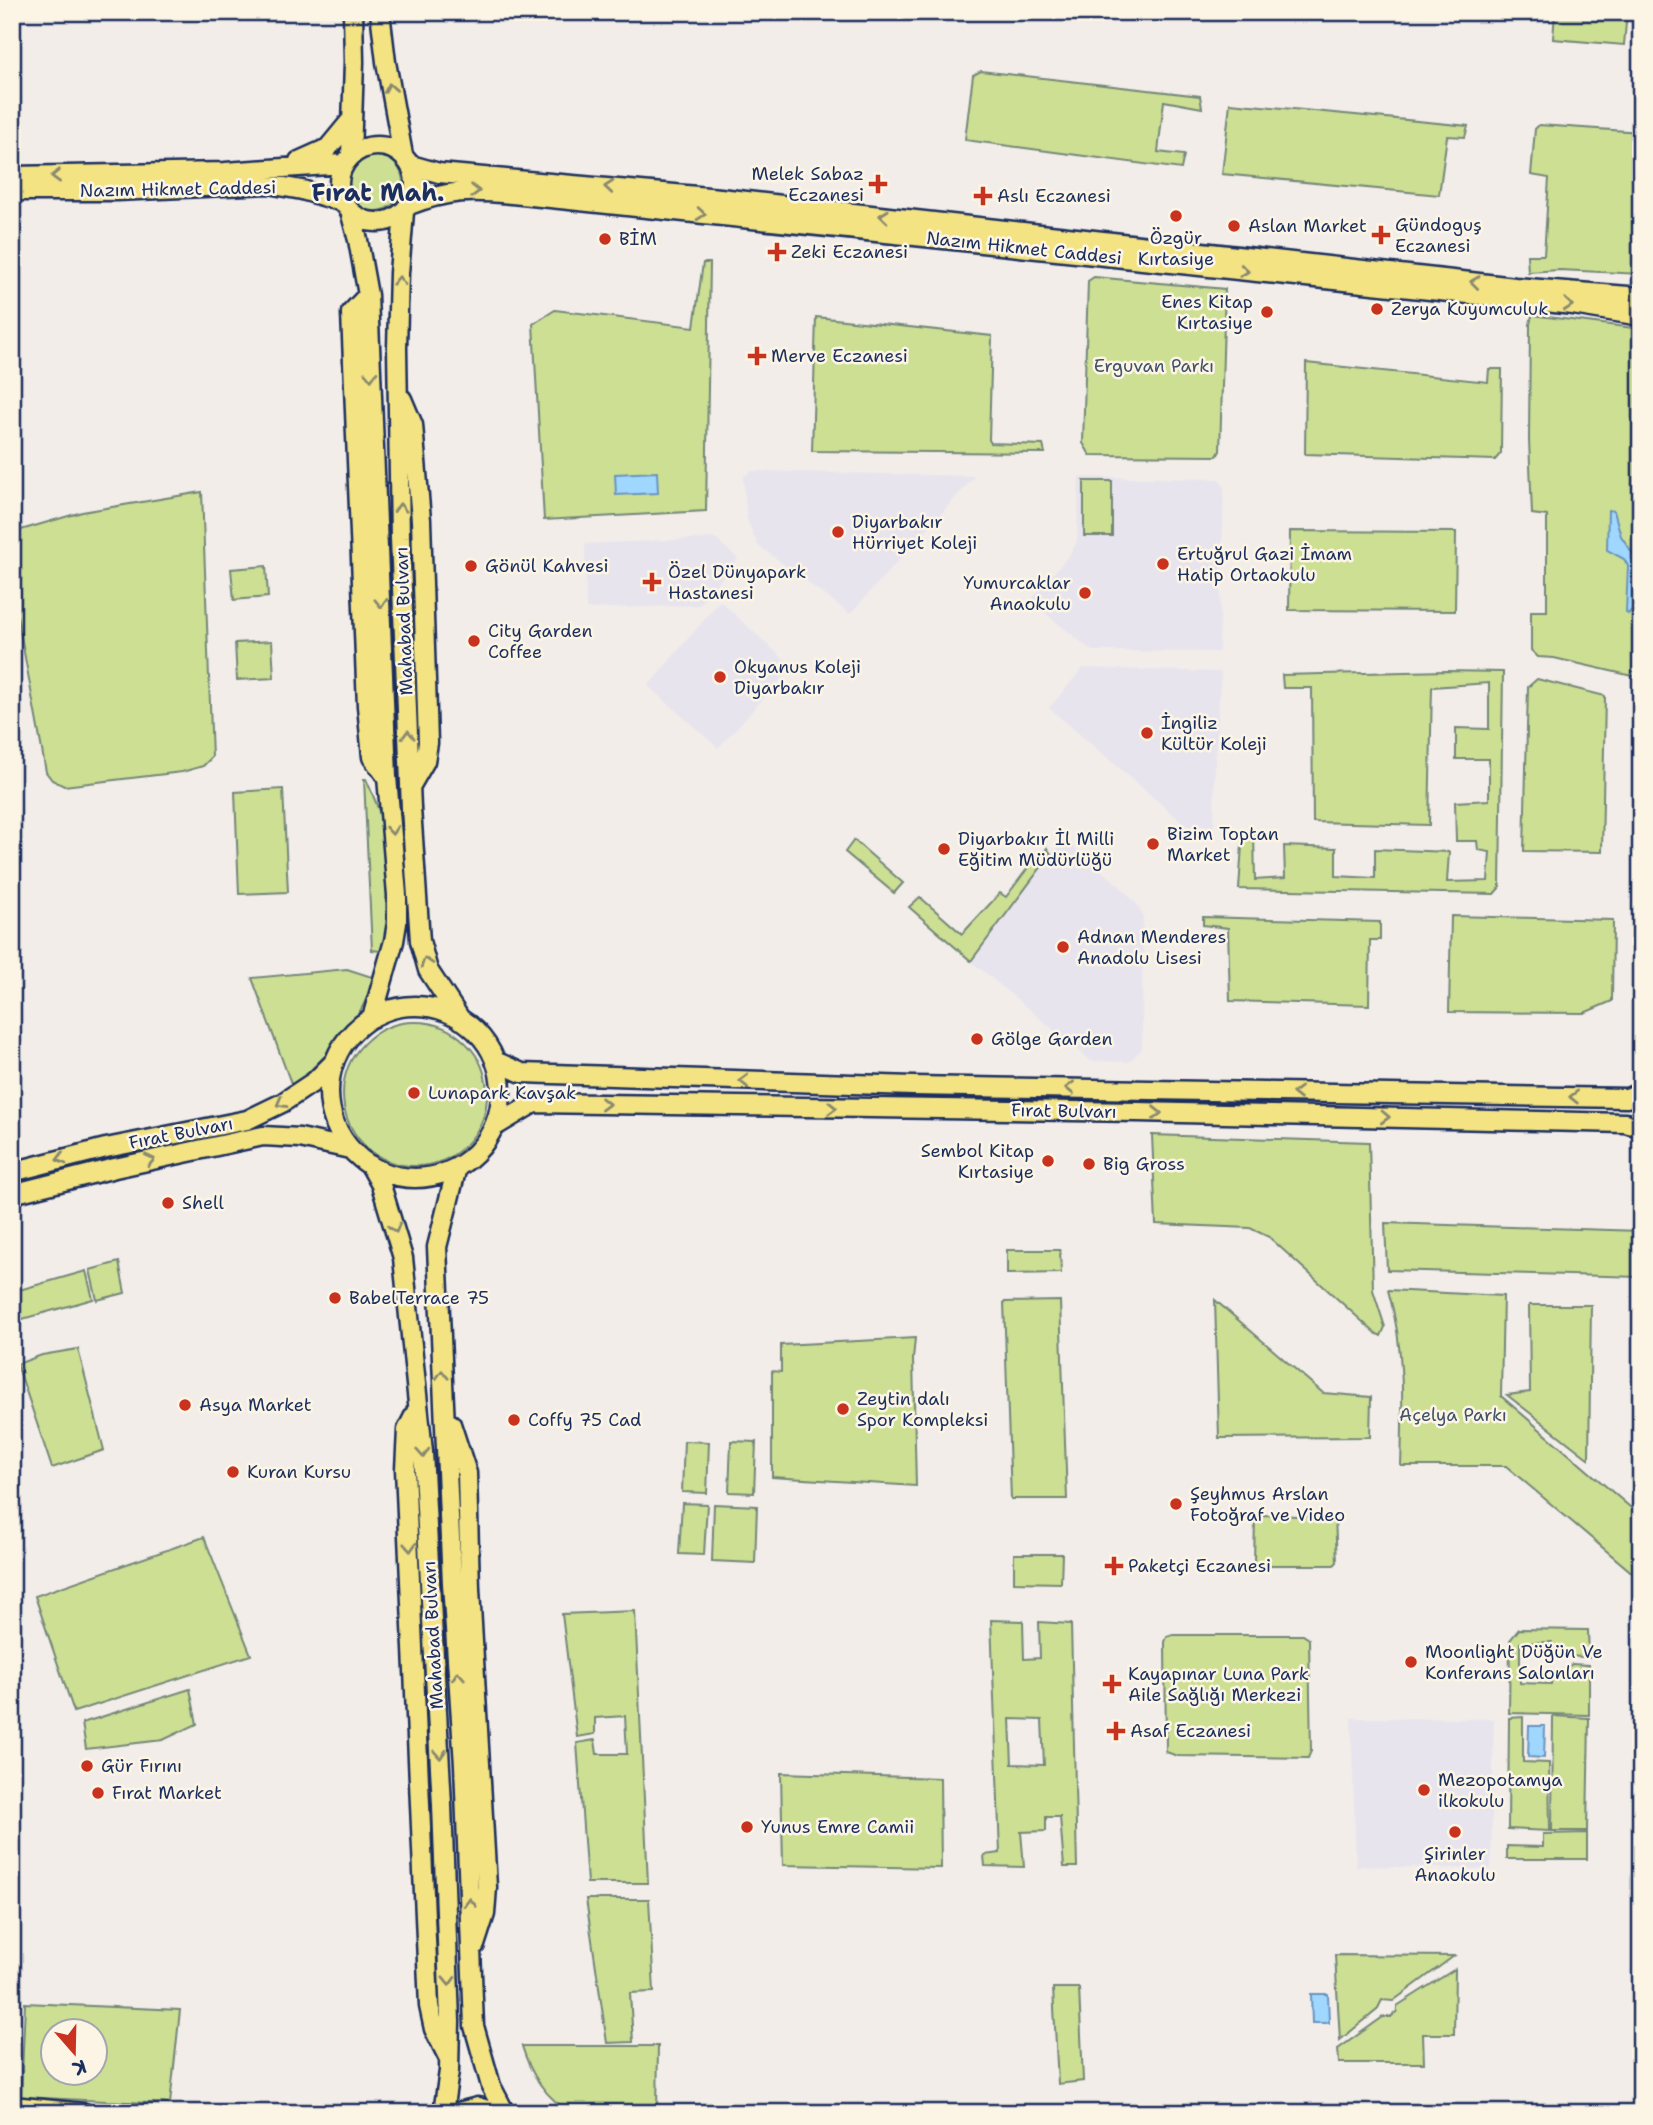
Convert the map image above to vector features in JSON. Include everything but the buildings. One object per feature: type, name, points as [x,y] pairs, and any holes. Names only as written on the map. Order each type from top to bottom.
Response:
[{"type":"main road","points":[[350,12],[354,38],[352,119],[347,160],[338,183],[346,207],[359,218],[371,222],[394,218],[406,208],[416,185],[407,160],[381,15]]},
{"type":"main road","points":[[281,167],[313,157],[328,148],[352,119]]},
{"type":"main road","points":[[347,160],[371,146],[382,146],[407,160]]},
{"type":"main road","name":"Nazım Hikmet Caddesi","points":[[12,176],[225,172],[347,160]]},
{"type":"main road","name":"Nazım Hikmet Caddesi","points":[[407,160],[439,173],[624,188],[1515,286],[1641,297]]},
{"type":"main road","name":"Nazım Hikmet Caddesi","points":[[12,191],[117,191],[268,184],[302,190],[346,207]]},
{"type":"main road","name":"Nazım Hikmet Caddesi","points":[[406,208],[434,196],[457,191],[512,194],[1573,305],[1641,316]]},
{"type":"main road","name":"Mahabad Bulvarı","points":[[346,207],[358,240],[368,295],[387,778],[397,895],[397,923],[372,1018]]},
{"type":"main road","name":"Mahabad Bulvarı","points":[[406,208],[399,273],[400,538],[410,787],[420,942],[428,970],[461,1020]]},
{"type":"main road","points":[[416,1006],[440,1010],[461,1020],[487,1045],[495,1061],[500,1083],[500,1105],[494,1127],[479,1150],[457,1167],[436,1175],[413,1178],[390,1175],[370,1165],[350,1149],[336,1125],[329,1098],[334,1062],[343,1044],[372,1018],[393,1009],[416,1006]]},
{"type":"main road","name":"Fırat Bulvarı","points":[[495,1061],[522,1073],[913,1086],[1627,1098],[1641,1092]]},
{"type":"main road","name":"Fırat Bulvarı","points":[[12,1172],[106,1148],[247,1120],[282,1103],[315,1081],[334,1062]]},
{"type":"main road","name":"Fırat Bulvarı","points":[[494,1127],[534,1103],[1375,1117],[1626,1123],[1641,1127]]},
{"type":"main road","points":[[247,1120],[258,1124],[259,1128],[259,1133],[248,1139]]},
{"type":"main road","name":"Fırat Bulvarı","points":[[12,1194],[115,1168],[263,1136],[300,1138],[350,1149]]},
{"type":"main road","points":[[370,1165],[382,1185],[404,1258],[418,1408],[407,1430],[405,1469],[429,2006],[434,2029],[450,2061],[443,2113]]},
{"type":"main road","name":"Mahabad Bulvarı","points":[[457,1167],[437,1247],[452,1583],[464,1765],[474,2026],[491,2086],[505,2113]]},
{"type":"main road","points":[[12,2106],[84,2113]]},
{"type":"main road","points":[[455,2113],[478,2107],[497,2113]]},
{"type":"shaded area","name":"Diyarbakır Hürriyet Koleji","points":[[751,471],[975,476],[850,614],[758,545],[747,520],[743,477]]},
{"type":"shaded area","name":"Ertuğrul Gazi İmam Hatip Ortaokulu","points":[[1079,477],[1218,479],[1224,486],[1219,652],[1092,651],[1030,601],[1077,542]]},
{"type":"shaded area","name":"Özel Dünyapark Hastanesi","points":[[715,538],[738,559],[699,605],[586,609],[585,544]]},
{"type":"shaded area","name":"Okyanus Koleji Diyarbakır","points":[[720,601],[792,667],[718,748],[648,686]]},
{"type":"shaded area","name":"İngiliz Kültür Koleji","points":[[1083,668],[1221,672],[1215,757],[1214,826],[1188,827],[1049,708]]},
{"type":"shaded area","name":"Adnan Menderes Anadolu Lisesi","points":[[1063,838],[1121,887],[1139,907],[1143,917],[1142,1049],[1129,1062],[1091,1061],[971,961]]},
{"type":"shaded area","name":"Mezopotamya ilkokulu","points":[[1351,1718],[1494,1719],[1491,1869],[1356,1866]]},
{"type":"green space","points":[[1555,12],[1627,12],[1624,45],[1553,39]]},
{"type":"green space","points":[[981,71],[1200,96],[1202,108],[1164,101],[1158,152],[1184,155],[1181,169],[965,140],[973,75]]},
{"type":"green space","points":[[1230,103],[1468,126],[1465,137],[1447,136],[1439,195],[1222,174]]},
{"type":"green space","points":[[1539,125],[1641,132],[1641,274],[1560,270],[1528,272],[1527,255],[1544,255],[1549,178],[1531,175],[1535,129]]},
{"type":"green space","points":[[370,155],[380,155],[395,163],[401,172],[401,194],[395,203],[380,211],[370,211],[352,199],[347,188],[347,178],[359,160]]},
{"type":"green space","points":[[703,263],[710,263],[706,511],[544,520],[533,324],[555,310],[694,327]]},
{"type":"green space","name":"Erguvan Parkı","points":[[1094,277],[1225,289],[1220,451],[1217,456],[1090,455],[1083,443],[1088,281]]},
{"type":"green space","points":[[1532,315],[1641,329],[1641,678],[1554,658],[1538,657],[1531,650],[1531,611],[1547,611],[1547,516],[1532,514],[1529,440]]},
{"type":"green space","points":[[816,317],[992,336],[989,440],[991,443],[1043,445],[1045,453],[812,451]]},
{"type":"green space","points":[[1306,363],[1488,382],[1489,369],[1502,369],[1501,453],[1495,460],[1305,454]]},
{"type":"green space","points":[[1084,481],[1112,481],[1112,536],[1084,536]]},
{"type":"green space","points":[[202,492],[212,757],[203,766],[182,772],[64,786],[52,780],[46,772],[12,587],[12,535],[82,512]]},
{"type":"green space","points":[[1290,531],[1456,532],[1455,611],[1289,610]]},
{"type":"green space","points":[[266,566],[268,597],[234,600],[231,569]]},
{"type":"green space","points":[[272,641],[274,678],[237,680],[235,643]]},
{"type":"green space","points":[[1503,672],[1500,887],[1494,894],[1239,889],[1243,830],[1254,833],[1255,880],[1285,878],[1284,846],[1336,848],[1336,876],[1375,878],[1375,849],[1449,852],[1447,882],[1488,881],[1490,852],[1478,850],[1477,841],[1456,841],[1455,802],[1489,800],[1489,759],[1456,759],[1456,728],[1489,729],[1489,683],[1432,687],[1429,825],[1313,822],[1312,688],[1283,688],[1282,675]]},
{"type":"green space","points":[[1537,679],[1605,696],[1602,852],[1524,851],[1528,687]]},
{"type":"green space","points":[[364,779],[380,815],[387,864],[388,916],[384,948],[380,951],[372,950]]},
{"type":"green space","points":[[283,789],[288,892],[239,894],[235,792]]},
{"type":"green space","points":[[854,840],[903,883],[894,893],[845,852]]},
{"type":"green space","points":[[1047,848],[1051,854],[971,961],[909,907],[920,897],[962,934],[1000,893],[1006,897],[1036,857],[1039,859]]},
{"type":"green space","points":[[1451,916],[1613,920],[1612,1001],[1584,1013],[1449,1012]]},
{"type":"green space","points":[[1203,917],[1380,922],[1380,940],[1370,940],[1369,1005],[1230,1001],[1228,928],[1203,925]]},
{"type":"green space","points":[[347,969],[372,977],[374,981],[368,995],[330,1054],[305,1078],[292,1086],[252,978]]},
{"type":"green space","points":[[415,1022],[443,1027],[466,1043],[482,1066],[487,1094],[482,1122],[466,1145],[443,1161],[415,1166],[387,1161],[364,1145],[348,1122],[343,1094],[348,1066],[364,1043],[387,1027]]},
{"type":"green space","points":[[1152,1135],[1369,1142],[1373,1290],[1385,1327],[1381,1336],[1269,1237],[1250,1228],[1156,1224]]},
{"type":"green space","points":[[1385,1223],[1641,1231],[1641,1277],[1387,1270]]},
{"type":"green space","points":[[1007,1250],[1060,1250],[1061,1273],[1007,1274]]},
{"type":"green space","points":[[119,1262],[125,1293],[97,1300],[90,1270]]},
{"type":"green space","points":[[86,1271],[93,1299],[12,1322],[12,1292]]},
{"type":"green space","name":"Açelya Parkı","points":[[1388,1290],[1503,1296],[1501,1396],[1630,1507],[1641,1508],[1641,1580],[1506,1466],[1401,1466],[1400,1355]]},
{"type":"green space","points":[[1215,1300],[1323,1393],[1371,1397],[1370,1437],[1219,1438]]},
{"type":"green space","points":[[1060,1301],[1067,1499],[1011,1499],[1004,1302]]},
{"type":"green space","points":[[1529,1305],[1591,1305],[1589,1459],[1507,1395],[1530,1392]]},
{"type":"green space","name":"Zeytin dalı Spor Kompleksi","points":[[915,1338],[913,1359],[916,1486],[772,1477],[772,1371],[781,1372],[781,1345]]},
{"type":"green space","points":[[78,1349],[104,1450],[52,1468],[17,1364],[42,1355]]},
{"type":"green space","points":[[684,1441],[709,1442],[707,1493],[682,1492]]},
{"type":"green space","points":[[731,1441],[756,1442],[754,1493],[729,1492]]},
{"type":"green space","points":[[682,1503],[707,1504],[704,1555],[679,1554]]},
{"type":"green space","points":[[714,1504],[757,1506],[755,1563],[712,1561]]},
{"type":"green space","points":[[1258,1515],[1335,1517],[1337,1562],[1334,1565],[1256,1565],[1255,1518]]},
{"type":"green space","points":[[204,1537],[251,1655],[74,1712],[35,1596]]},
{"type":"green space","points":[[1014,1554],[1062,1554],[1061,1583],[1014,1582]]},
{"type":"green space","points":[[635,1611],[648,1883],[587,1883],[577,1743],[595,1740],[597,1754],[627,1754],[625,1716],[595,1718],[595,1734],[577,1737],[562,1614]]},
{"type":"green space","points":[[991,1620],[1023,1621],[1024,1659],[1040,1658],[1039,1622],[1071,1624],[1077,1867],[1064,1867],[1060,1817],[1046,1817],[1046,1831],[1021,1832],[1024,1867],[985,1866],[984,1855],[1000,1853]],"holes":[[[1010,1719],[1042,1720],[1044,1765],[1012,1764]]]},
{"type":"green space","points":[[1519,1629],[1588,1630],[1589,1657],[1553,1656],[1552,1642],[1520,1643],[1520,1683],[1551,1684],[1552,1672],[1564,1670],[1572,1664],[1589,1665],[1589,1715],[1509,1713],[1510,1640]]},
{"type":"green space","points":[[1303,1635],[1309,1639],[1311,1751],[1308,1758],[1178,1756],[1166,1752],[1165,1642],[1167,1637]]},
{"type":"green space","points":[[190,1689],[197,1724],[163,1740],[86,1749],[82,1723]]},
{"type":"green space","points":[[1553,1716],[1589,1718],[1587,1831],[1552,1831]]},
{"type":"green space","points":[[1523,1717],[1523,1762],[1549,1763],[1550,1831],[1508,1829],[1509,1718]]},
{"type":"green space","points":[[781,1773],[940,1778],[941,1868],[783,1865]]},
{"type":"green space","points":[[1587,1833],[1587,1859],[1507,1859],[1507,1846],[1543,1847],[1543,1834]]},
{"type":"green space","points":[[586,1899],[649,1899],[654,1992],[630,1993],[633,2042],[607,2043]]},
{"type":"green space","points":[[1335,1955],[1454,1956],[1393,2001],[1382,2000],[1377,2010],[1340,2040]]},
{"type":"green space","points":[[1455,1969],[1454,2034],[1423,2034],[1424,2063],[1339,2063],[1338,2049],[1383,2017],[1391,2017],[1397,2011],[1397,2006]]},
{"type":"green space","points":[[1053,1988],[1079,1988],[1083,2081],[1058,2084]]},
{"type":"green space","points":[[25,2003],[180,2010],[170,2104],[21,2097]]},
{"type":"green space","points":[[522,2046],[658,2046],[657,2113],[573,2113],[555,2101],[540,2085]]},
{"type":"water","points":[[657,472],[658,493],[616,495],[615,474]]},
{"type":"water","points":[[1608,510],[1614,511],[1621,536],[1636,558],[1635,582],[1640,601],[1628,614],[1628,566],[1624,559],[1607,550]]},
{"type":"water","points":[[1529,1726],[1545,1726],[1544,1758],[1528,1757]]},
{"type":"water","points":[[1311,1994],[1328,1994],[1329,2023],[1312,2023]]},
{"type":"place","name":"Melek Sabaz Eczanesi","points":[[878,184]]},
{"type":"place","name":"Aslı Eczanesi","points":[[983,196]]},
{"type":"place","name":"Özgür Kırtasiye","points":[[1176,216]]},
{"type":"place","name":"Aslan Market","points":[[1234,226]]},
{"type":"place","name":"Gündoguş Eczanesi","points":[[1381,235]]},
{"type":"place","name":"BİM","points":[[605,239]]},
{"type":"place","name":"Zeki Eczanesi","points":[[777,252]]},
{"type":"place","name":"Zerya Kuyumculuk","points":[[1377,309]]},
{"type":"place","name":"Enes Kitap Kırtasiye","points":[[1267,312]]},
{"type":"place","name":"Merve Eczanesi","points":[[757,356]]},
{"type":"place","name":"Diyarbakır Hürriyet Koleji","points":[[838,532]]},
{"type":"place","name":"Ertuğrul Gazi İmam Hatip Ortaokulu","points":[[1163,564]]},
{"type":"place","name":"Gönül Kahvesi","points":[[471,566]]},
{"type":"place","name":"Özel Dünyapark Hastanesi","points":[[652,582]]},
{"type":"place","name":"Yumurcaklar Anaokulu","points":[[1085,593]]},
{"type":"place","name":"City Garden Coffee","points":[[474,641]]},
{"type":"place","name":"Okyanus Koleji Diyarbakır","points":[[720,677]]},
{"type":"place","name":"İngiliz Kültür Koleji","points":[[1147,733]]},
{"type":"place","name":"Bizim Toptan Market","points":[[1153,844]]},
{"type":"place","name":"Diyarbakır İl Milli Eğitim Müdürlüğü","points":[[944,849]]},
{"type":"place","name":"Adnan Menderes Anadolu Lisesi","points":[[1063,947]]},
{"type":"place","name":"Gölge Garden","points":[[977,1039]]},
{"type":"place","name":"Lunapark Kavşak","points":[[414,1093]]},
{"type":"place","name":"Sembol Kitap Kırtasiye","points":[[1048,1161]]},
{"type":"place","name":"Big Gross","points":[[1089,1164]]},
{"type":"place","name":"Shell","points":[[168,1203]]},
{"type":"place","name":"BabelTerrace 75","points":[[335,1298]]},
{"type":"place","name":"Asya Market","points":[[185,1405]]},
{"type":"place","name":"Zeytin dalı Spor Kompleksi","points":[[843,1409]]},
{"type":"place","name":"Coffy 75 Cad","points":[[514,1420]]},
{"type":"place","name":"Kuran Kursu","points":[[233,1472]]},
{"type":"place","name":"Şeyhmus Arslan Fotoğraf ve Video","points":[[1176,1504]]},
{"type":"place","name":"Paketçi Eczanesi","points":[[1114,1566]]},
{"type":"place","name":"Moonlight Düğün Ve Konferans Salonları","points":[[1411,1662]]},
{"type":"place","name":"Kayapınar Luna Park Aile Sağlığı Merkezi","points":[[1112,1684]]},
{"type":"place","name":"Asaf Eczanesi","points":[[1116,1731]]},
{"type":"place","name":"Gür Fırını","points":[[87,1766]]},
{"type":"place","name":"Mezopotamya ilkokulu","points":[[1424,1790]]},
{"type":"place","name":"Fırat Market","points":[[98,1793]]},
{"type":"place","name":"Yunus Emre Camii","points":[[747,1827]]},
{"type":"place","name":"Şirinler Anaokulu","points":[[1455,1832]]},
{"type":"district","name":"Fırat Mah.","points":[[378,193]]}]
